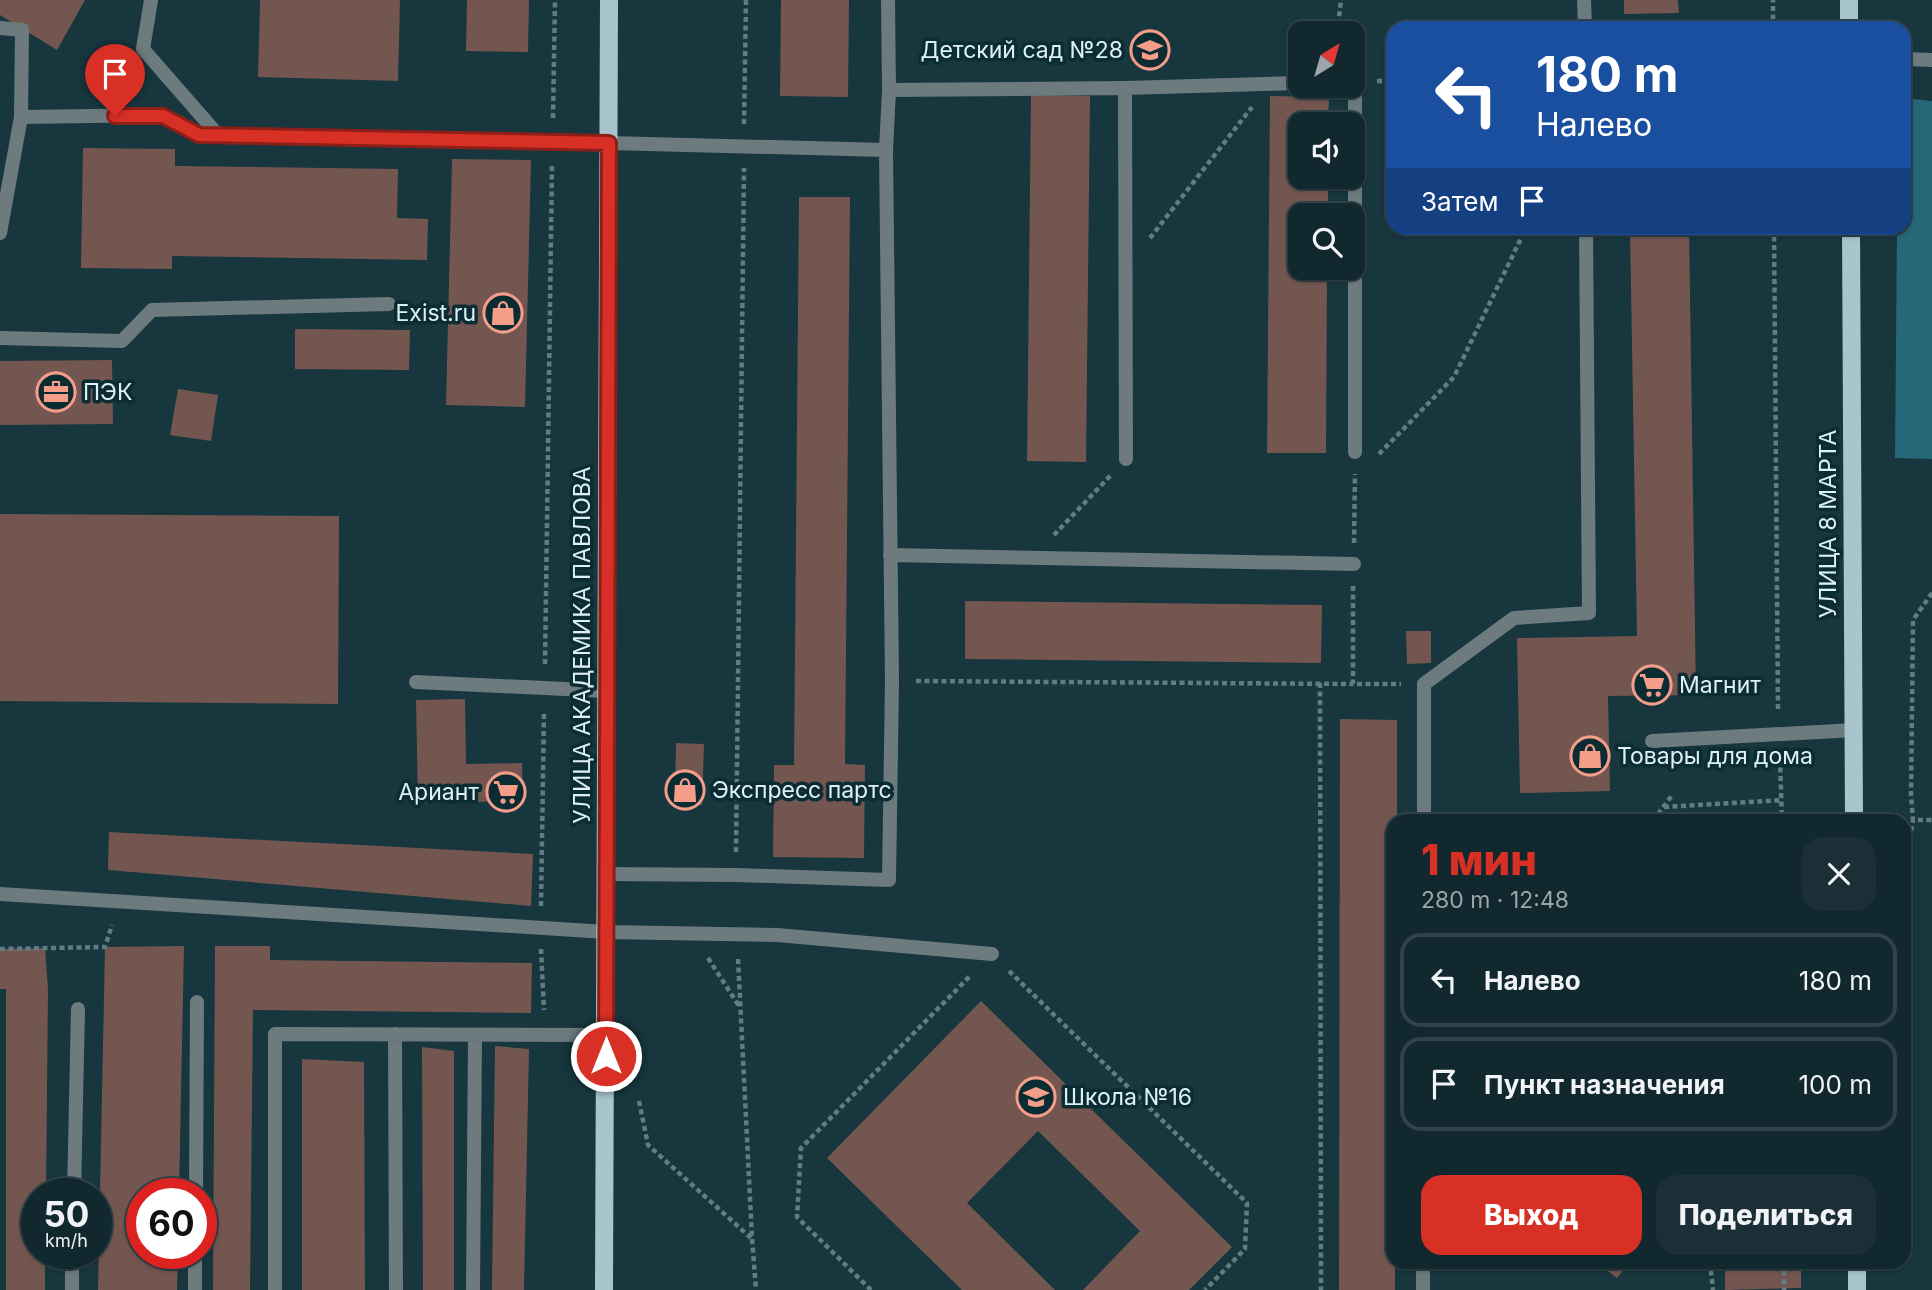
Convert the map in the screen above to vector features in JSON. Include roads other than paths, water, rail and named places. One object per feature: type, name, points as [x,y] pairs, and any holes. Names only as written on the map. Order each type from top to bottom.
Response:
[{"type":"main road","name":"УЛИЦА АКАДЕМИКА ПАВЛОВА","points":[[604,1290],[609,0]]},
{"type":"main road","points":[[1849,0],[1849,21]]},
{"type":"main road","name":"УЛИЦА 8 МАРТА","points":[[1850,235],[1854,814]]},
{"type":"main road","points":[[1857,1269],[1857,1290]]},
{"type":"lane","points":[[151,0],[143,49],[218,135]]},
{"type":"lane","points":[[606,874],[889,880],[892,681],[886,150],[889,90],[888,0]]},
{"type":"lane","points":[[1584,0],[1585,21]]},
{"type":"lane","points":[[0,28],[22,30],[21,117],[0,233]]},
{"type":"lane","points":[[1911,59],[1932,60]]},
{"type":"lane","points":[[889,90],[1125,89],[1288,83]]},
{"type":"lane","points":[[1125,89],[1126,459]]},
{"type":"lane","points":[[1355,98],[1355,452]]},
{"type":"lane","points":[[21,117],[163,116],[199,135],[886,150]]},
{"type":"lane","points":[[1424,814],[1424,684],[1514,618],[1589,613],[1586,235]]},
{"type":"lane","points":[[0,338],[122,341],[152,310],[389,303]]},
{"type":"lane","points":[[890,555],[1354,564]]},
{"type":"lane","points":[[416,682],[607,691]]},
{"type":"lane","points":[[1652,741],[1855,730]]},
{"type":"lane","points":[[0,894],[606,932],[777,935],[992,954]]},
{"type":"lane","points":[[196,1178],[197,1002]]},
{"type":"lane","points":[[74,1178],[78,1009]]},
{"type":"lane","points":[[275,1290],[275,1034],[606,1035]]},
{"type":"lane","points":[[395,1034],[396,1290]]},
{"type":"lane","points":[[473,1290],[475,1034]]},
{"type":"lane","points":[[72,1269],[72,1290]]},
{"type":"lane","points":[[195,1269],[195,1290]]},
{"type":"lane","points":[[1423,1269],[1423,1290]]},
{"type":"place","name":"Детский сад №28","points":[[1150,50]]},
{"type":"place","name":"Exist.ru","points":[[503,313]]},
{"type":"place","name":"ПЭК","points":[[56,392]]},
{"type":"place","name":"Магнит","points":[[1652,685]]},
{"type":"place","name":"Товары для дома","points":[[1590,756]]},
{"type":"place","name":"Экспресс партс","points":[[685,790]]},
{"type":"place","name":"Ариант","points":[[506,792]]},
{"type":"place","name":"Школа №16","points":[[1036,1097]]}]
